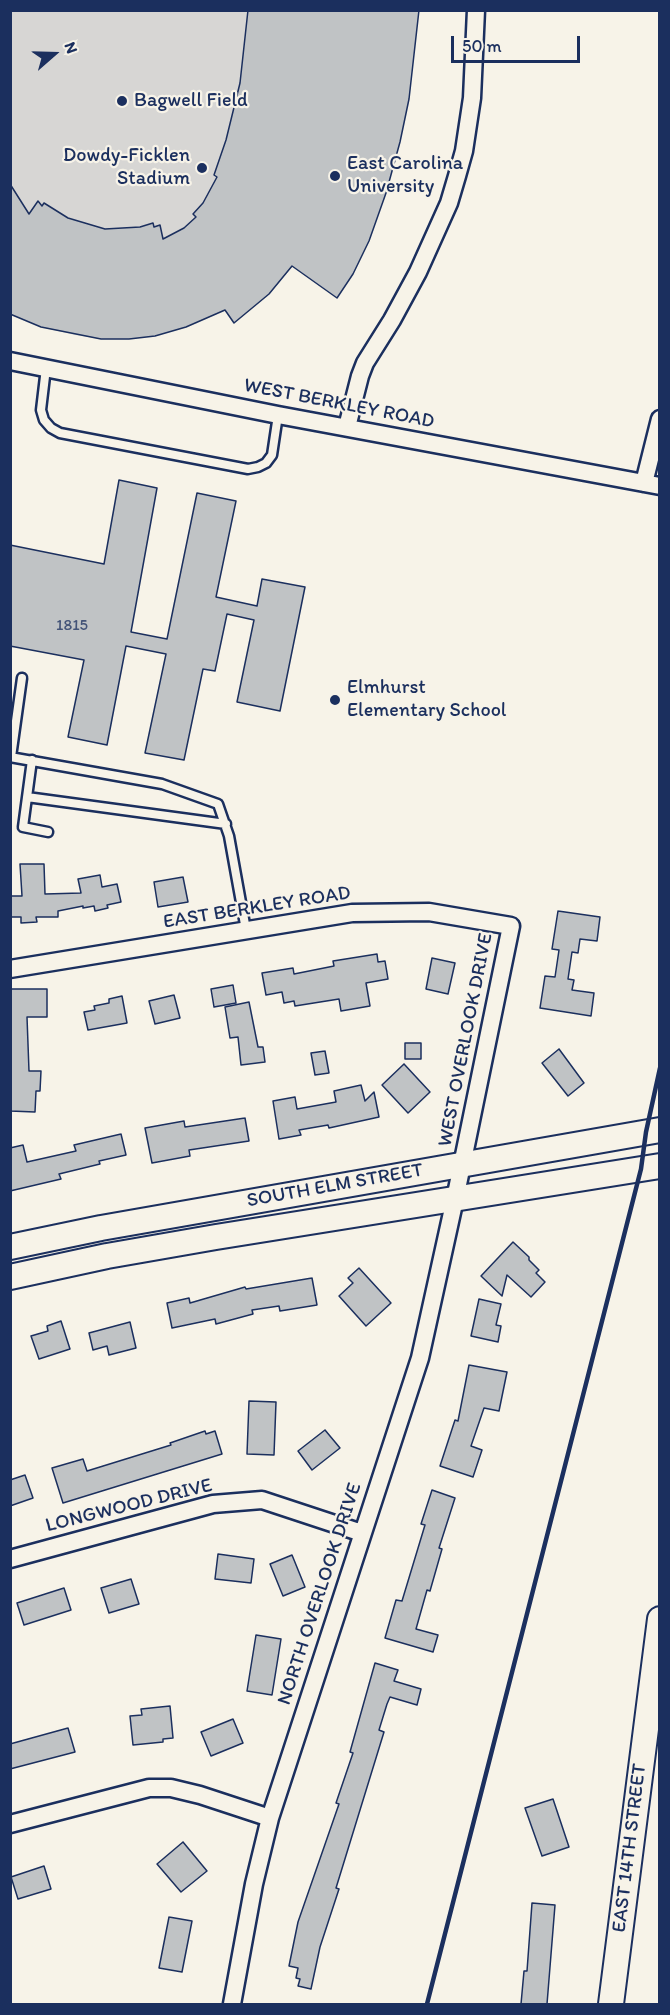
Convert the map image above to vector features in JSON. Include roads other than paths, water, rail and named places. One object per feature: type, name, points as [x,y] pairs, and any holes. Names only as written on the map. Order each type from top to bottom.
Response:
[{"type":"street","points":[[347,427],[365,363],[418,272],[458,176],[472,98],[476,10]]},
{"type":"street","name":"WEST BERKLEY ROAD","points":[[10,361],[278,415],[652,484]]},
{"type":"street","points":[[652,484],[660,419]]},
{"type":"street","name":"EAST BERKLEY ROAD","points":[[10,969],[352,913],[429,912],[511,926]]},
{"type":"street","name":"WEST OVERLOOK DRIVE","points":[[455,1199],[511,926]]},
{"type":"street","name":"SOUTH ELM STREET","points":[[10,1247],[211,1208],[660,1130]]},
{"type":"street","name":"SOUTH ELM STREET","points":[[10,1277],[107,1256],[216,1237],[660,1166]]},
{"type":"street","name":"NORTH OVERLOOK DRIVE","points":[[232,2004],[254,1884],[270,1818],[420,1358],[455,1199]]},
{"type":"street","points":[[211,1208],[216,1237]]},
{"type":"street","name":"LONGWOOD DRIVE","points":[[10,1558],[213,1504],[262,1500],[362,1533]]},
{"type":"street","name":"EAST 14TH STREET","points":[[611,2004],[659,1628]]},
{"type":"street","points":[[10,1824],[149,1788],[171,1788],[200,1795],[270,1818]]},
{"type":"lane","points":[[46,368],[41,410],[44,420],[60,433],[248,469],[266,463],[272,455],[278,415]]},
{"type":"lane","points":[[22,678],[11,757],[162,783],[218,804],[226,824],[246,930]]},
{"type":"lane","points":[[32,760],[23,827],[48,832]]},
{"type":"lane","points":[[27,797],[226,824]]},
{"type":"railway","points":[[427,2004],[641,1169],[646,1132],[660,1068]]},
{"type":"place","name":"Bagwell Field","points":[[122,101]]},
{"type":"place","name":"Dowdy-Ficklen Stadium","points":[[202,168]]},
{"type":"place","name":"East Carolina University","points":[[335,176]]},
{"type":"place","name":"Elmhurst Elementary School","points":[[335,700]]}]
